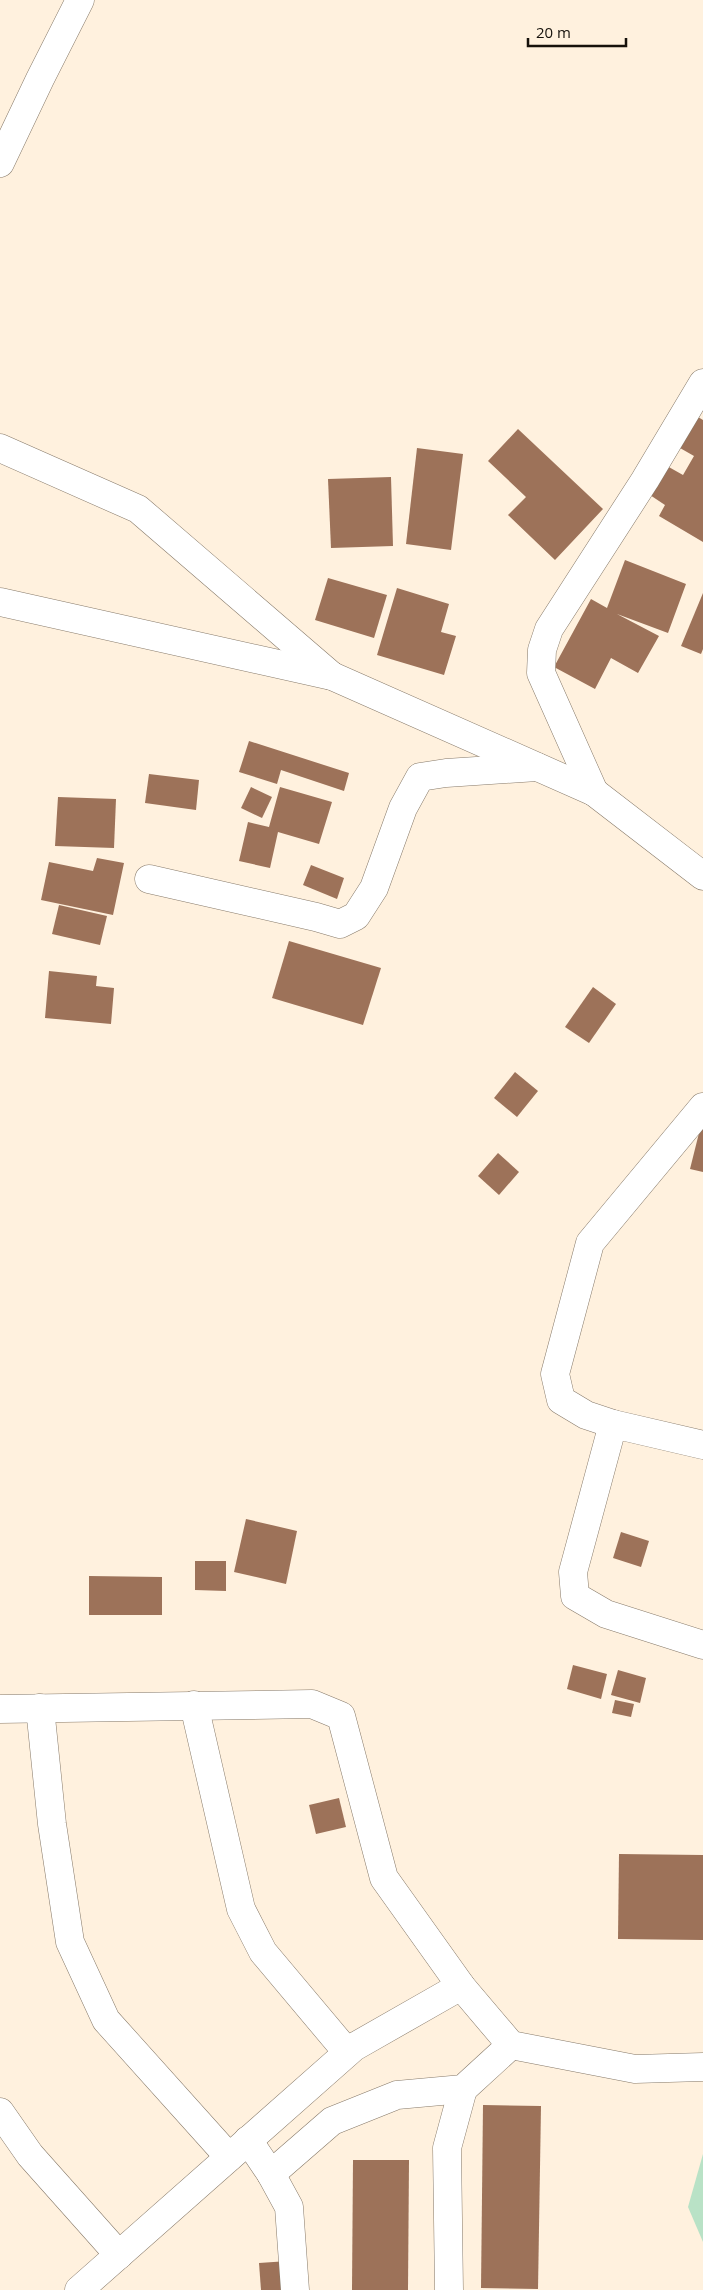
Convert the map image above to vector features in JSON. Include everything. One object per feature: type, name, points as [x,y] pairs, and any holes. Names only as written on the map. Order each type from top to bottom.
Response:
[{"type":"street","points":[[0,164],[80,0]]},
{"type":"street","points":[[594,792],[541,673],[542,650],[549,630],[645,480],[703,383]]},
{"type":"street","points":[[0,448],[138,509],[332,676]]},
{"type":"street","points":[[0,602],[332,676],[594,792],[703,876]]},
{"type":"street","points":[[149,879],[316,916],[340,924],[356,916],[374,888],[402,808],[420,777],[446,773],[537,767]]},
{"type":"street","points":[[703,1107],[590,1243],[555,1374],[561,1400],[586,1415],[613,1424],[703,1445]]},
{"type":"street","points":[[613,1424],[573,1572],[575,1596],[606,1614],[703,1645]]},
{"type":"street","points":[[0,1709],[312,1704],[341,1716],[384,1878],[462,1986],[511,2045],[635,2068],[703,2068]]},
{"type":"street","points":[[194,1705],[241,1909],[263,1952],[347,2052]]},
{"type":"street","points":[[40,1708],[52,1824],[70,1942],[106,2020],[239,2149],[271,2174],[289,2207],[295,2290]]},
{"type":"street","points":[[79,2290],[354,2046],[462,1986]]},
{"type":"street","points":[[449,2290],[447,2148],[463,2089],[511,2045]]},
{"type":"street","points":[[271,2174],[332,2121],[397,2095],[463,2089]]},
{"type":"street","points":[[0,2112],[30,2155],[118,2255]]},
{"type":"green space","points":[[703,2154],[703,2242],[688,2207]]},
{"type":"building","points":[[698,417],[703,420],[703,542],[659,516],[665,505],[650,495],[667,466],[683,475],[694,456],[680,448]]},
{"type":"building","points":[[518,429],[603,509],[555,560],[508,515],[526,497],[488,461]]},
{"type":"building","points":[[417,448],[463,454],[451,550],[406,544]]},
{"type":"building","points":[[391,477],[393,546],[331,548],[328,479]]},
{"type":"building","points":[[625,560],[686,584],[668,633],[617,614],[659,636],[638,673],[611,658],[595,689],[554,667],[591,599],[607,608]]},
{"type":"building","points":[[328,578],[387,595],[374,638],[315,620]]},
{"type":"building","points":[[397,588],[449,604],[441,632],[456,636],[444,675],[377,655]]},
{"type":"building","points":[[703,593],[703,649],[701,654],[681,646]]},
{"type":"building","points":[[249,741],[349,773],[344,791],[281,770],[277,784],[239,772]]},
{"type":"building","points":[[149,774],[199,780],[196,810],[145,803]]},
{"type":"building","points":[[251,787],[272,797],[262,818],[241,808]]},
{"type":"building","points":[[280,787],[332,802],[319,844],[278,832],[270,868],[239,861],[248,822],[269,827]]},
{"type":"building","points":[[58,797],[116,799],[114,848],[55,846]]},
{"type":"building","points":[[97,858],[124,863],[113,915],[41,900],[49,862],[93,871]]},
{"type":"building","points":[[311,865],[344,878],[337,899],[303,885]]},
{"type":"building","points":[[59,905],[107,916],[100,945],[52,934]]},
{"type":"building","points":[[289,941],[381,968],[363,1025],[272,998]]},
{"type":"building","points":[[49,971],[97,976],[96,986],[114,988],[111,1024],[45,1018]]},
{"type":"building","points":[[593,987],[616,1004],[589,1043],[565,1027]]},
{"type":"building","points":[[515,1072],[538,1091],[517,1117],[494,1098]]},
{"type":"building","points":[[703,1121],[703,1172],[690,1169]]},
{"type":"building","points":[[498,1153],[519,1172],[499,1195],[478,1176]]},
{"type":"building","points":[[246,1519],[297,1531],[286,1584],[234,1572]]},
{"type":"building","points":[[621,1532],[649,1541],[641,1567],[613,1558]]},
{"type":"building","points":[[195,1561],[226,1561],[226,1591],[195,1590]]},
{"type":"building","points":[[89,1576],[162,1577],[162,1615],[89,1615]]},
{"type":"building","points":[[573,1665],[607,1674],[601,1699],[567,1689]]},
{"type":"building","points":[[618,1670],[646,1678],[640,1703],[611,1695]]},
{"type":"building","points":[[615,1700],[634,1704],[631,1717],[612,1713]]},
{"type":"building","points":[[339,1798],[346,1827],[316,1834],[309,1805]]},
{"type":"building","points":[[619,1854],[703,1855],[703,1940],[618,1939]]},
{"type":"building","points":[[483,2105],[541,2106],[538,2289],[481,2288]]},
{"type":"building","points":[[353,2160],[409,2160],[408,2290],[352,2290]]},
{"type":"building","points":[[288,2261],[291,2290],[261,2290],[259,2263]]}]
